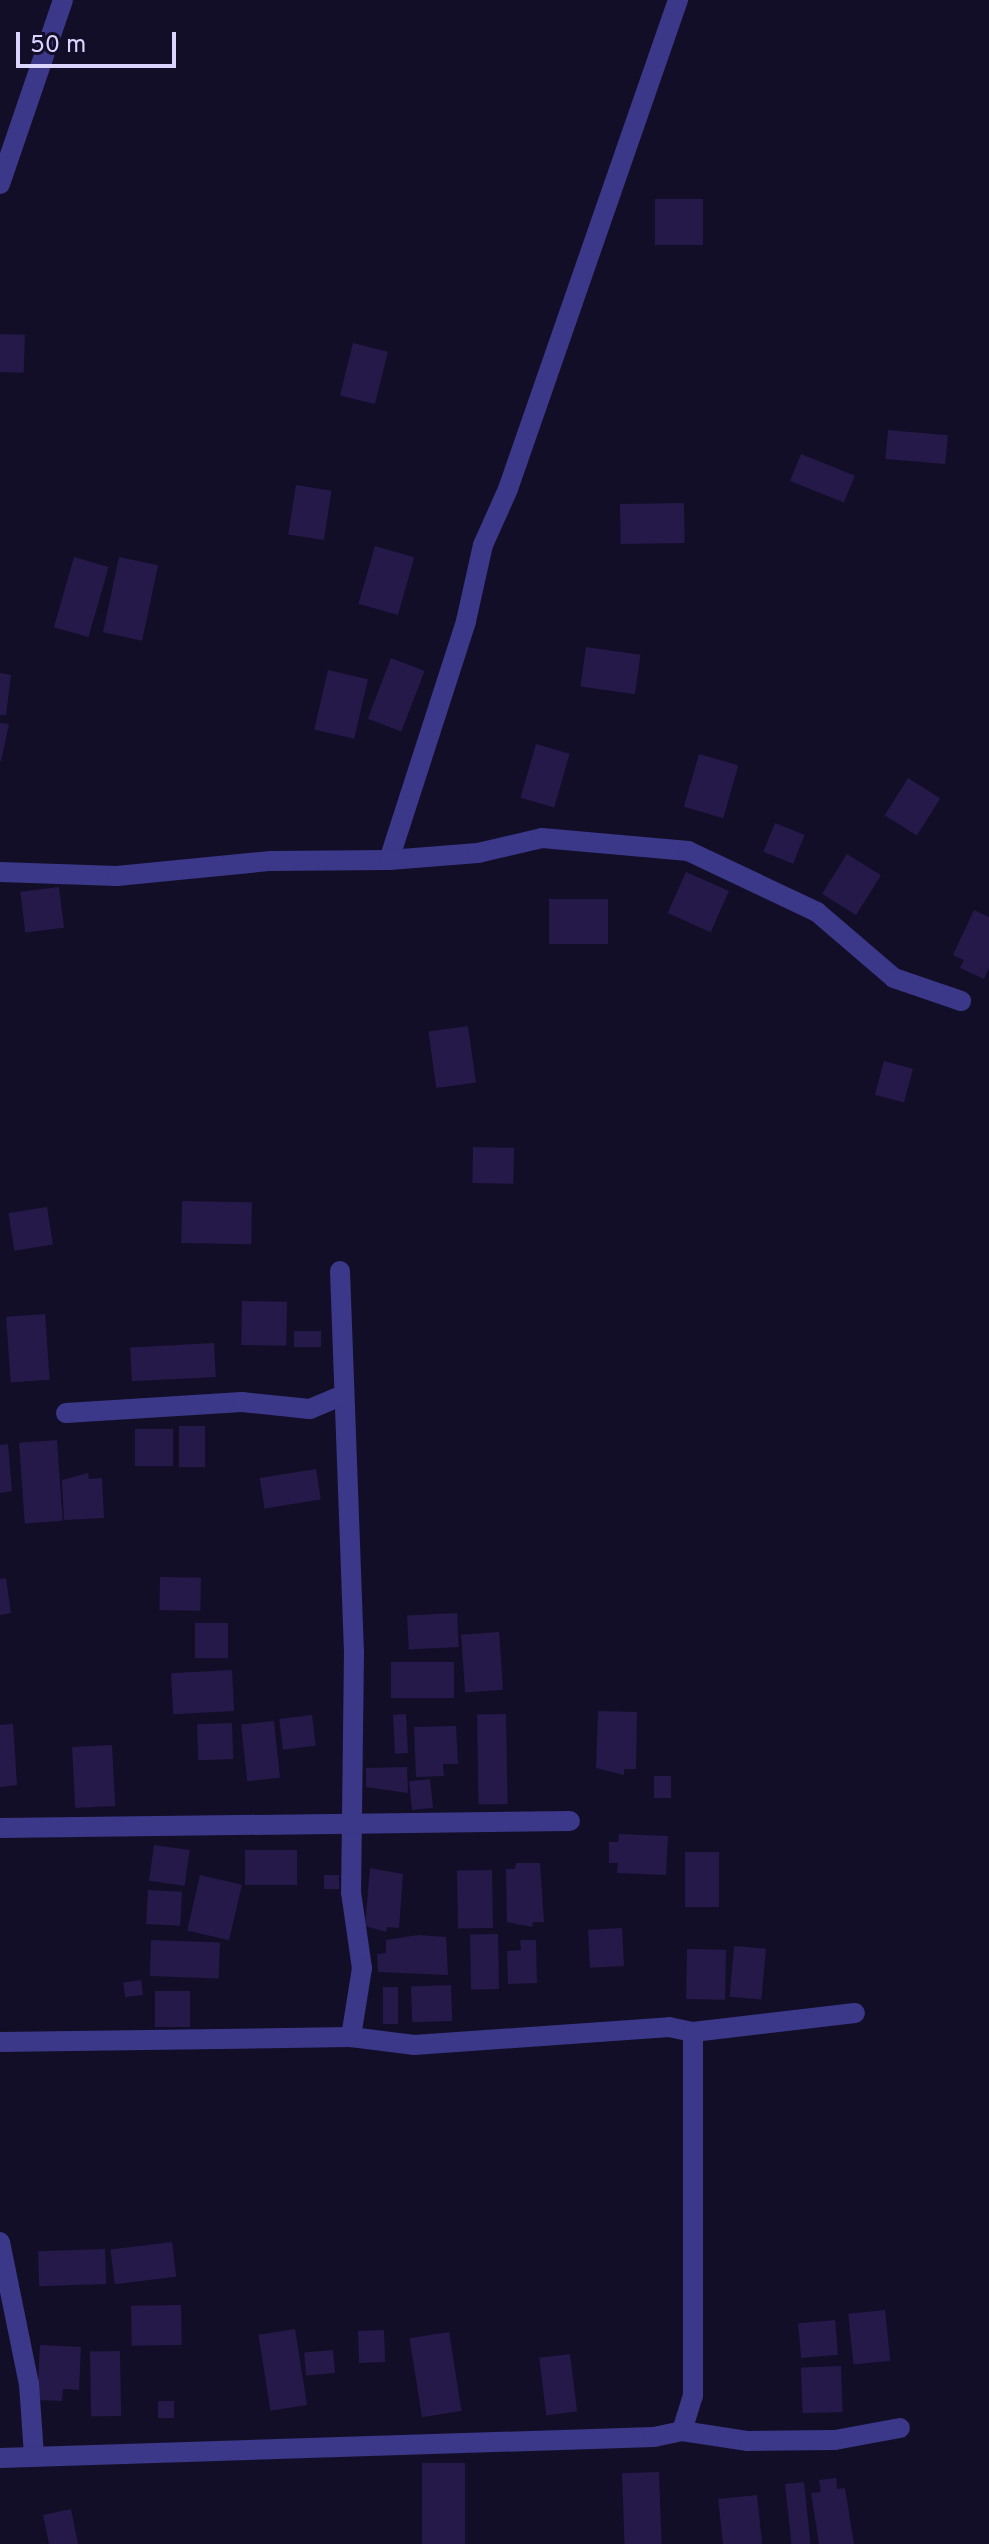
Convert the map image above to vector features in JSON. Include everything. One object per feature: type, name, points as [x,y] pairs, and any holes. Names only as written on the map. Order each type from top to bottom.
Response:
[{"type":"street","points":[[0,184],[63,0]]},
{"type":"street","points":[[389,860],[466,621],[483,545],[508,489],[678,0]]},
{"type":"street","points":[[0,872],[117,876],[271,861],[389,860],[478,853],[542,838],[688,851],[817,912],[894,978],[961,1001]]},
{"type":"street","points":[[340,1271],[341,1396],[354,1651],[351,1892],[362,1968],[351,2037]]},
{"type":"street","points":[[66,1413],[242,1402],[310,1409],[341,1396]]},
{"type":"street","points":[[0,1828],[570,1821]]},
{"type":"street","points":[[0,2042],[351,2037],[414,2045],[669,2027],[693,2032],[855,2013]]},
{"type":"street","points":[[682,2431],[693,2396],[693,2032]]},
{"type":"street","points":[[0,2242],[29,2384],[34,2455]]},
{"type":"street","points":[[0,2458],[654,2437],[682,2431],[748,2441],[835,2440],[900,2428]]},
{"type":"building","points":[[655,199],[703,199],[703,245],[655,245]]},
{"type":"building","points":[[0,334],[25,335],[24,373],[0,372]]},
{"type":"building","points":[[353,343],[388,352],[375,404],[340,395]]},
{"type":"building","points":[[888,430],[948,435],[945,464],[885,459]]},
{"type":"building","points":[[801,454],[855,476],[844,503],[790,481]]},
{"type":"building","points":[[296,485],[332,491],[324,540],[288,534]]},
{"type":"building","points":[[684,503],[685,543],[621,544],[620,504]]},
{"type":"building","points":[[375,546],[414,557],[398,615],[358,604]]},
{"type":"building","points":[[74,557],[109,567],[88,637],[54,627]]},
{"type":"building","points":[[119,557],[158,565],[142,641],[103,632]]},
{"type":"building","points":[[586,647],[640,655],[635,694],[580,687]]},
{"type":"building","points":[[391,658],[425,671],[401,732],[368,719]]},
{"type":"building","points":[[328,670],[368,679],[354,739],[314,729]]},
{"type":"building","points":[[0,673],[11,675],[6,715],[0,715]]},
{"type":"building","points":[[0,723],[9,724],[1,761],[0,761]]},
{"type":"building","points":[[536,744],[570,754],[554,807],[521,798]]},
{"type":"building","points":[[699,754],[738,765],[723,818],[684,807]]},
{"type":"building","points":[[908,778],[940,798],[917,835],[885,815]]},
{"type":"building","points":[[775,823],[805,835],[793,864],[763,852]]},
{"type":"building","points":[[847,854],[881,875],[856,915],[822,894]]},
{"type":"building","points":[[686,872],[729,891],[711,932],[668,913]]},
{"type":"building","points":[[59,887],[64,928],[25,932],[20,892]]},
{"type":"building","points":[[549,899],[608,899],[608,944],[549,944]]},
{"type":"building","points":[[974,910],[989,917],[989,968],[984,979],[960,968],[964,960],[953,955]]},
{"type":"building","points":[[468,1026],[476,1082],[436,1088],[428,1032]]},
{"type":"building","points":[[884,1061],[913,1069],[904,1103],[875,1095]]},
{"type":"building","points":[[473,1147],[514,1148],[513,1184],[472,1183]]},
{"type":"building","points":[[182,1201],[252,1202],[251,1244],[181,1243]]},
{"type":"building","points":[[47,1207],[53,1245],[14,1251],[8,1213]]},
{"type":"building","points":[[242,1301],[287,1302],[286,1346],[241,1345]]},
{"type":"building","points":[[45,1314],[50,1380],[11,1383],[6,1317]]},
{"type":"building","points":[[294,1331],[321,1331],[321,1347],[294,1347]]},
{"type":"building","points":[[214,1343],[216,1377],[132,1381],[130,1347]]},
{"type":"building","points":[[179,1426],[205,1426],[205,1467],[179,1467]]},
{"type":"building","points":[[135,1429],[173,1429],[173,1466],[135,1466]]},
{"type":"building","points":[[57,1440],[63,1521],[25,1523],[19,1443]]},
{"type":"building","points":[[8,1444],[12,1491],[0,1493],[0,1445]]},
{"type":"building","points":[[316,1469],[321,1500],[265,1509],[260,1478]]},
{"type":"building","points":[[88,1473],[89,1479],[102,1478],[104,1518],[64,1520],[62,1480]]},
{"type":"building","points":[[160,1577],[201,1578],[200,1611],[159,1610]]},
{"type":"building","points":[[6,1578],[11,1613],[0,1615],[0,1579]]},
{"type":"building","points":[[457,1613],[459,1647],[409,1650],[407,1616]]},
{"type":"building","points":[[195,1623],[228,1623],[228,1658],[195,1658]]},
{"type":"building","points":[[499,1632],[503,1690],[465,1693],[461,1635]]},
{"type":"building","points":[[391,1662],[454,1662],[454,1698],[391,1698]]},
{"type":"building","points":[[232,1670],[234,1711],[173,1714],[171,1673]]},
{"type":"building","points":[[598,1711],[637,1712],[636,1769],[624,1769],[624,1775],[596,1768]]},
{"type":"building","points":[[406,1714],[408,1753],[395,1754],[393,1715]]},
{"type":"building","points":[[506,1714],[508,1804],[479,1804],[477,1715]]},
{"type":"building","points":[[312,1715],[316,1746],[283,1750],[279,1719]]},
{"type":"building","points":[[274,1721],[280,1778],[247,1781],[241,1724]]},
{"type":"building","points":[[232,1723],[233,1759],[198,1760],[197,1724]]},
{"type":"building","points":[[13,1724],[17,1785],[0,1787],[0,1725]]},
{"type":"building","points":[[456,1726],[458,1764],[443,1764],[444,1776],[416,1777],[414,1727]]},
{"type":"building","points":[[112,1745],[115,1806],[75,1808],[72,1747]]},
{"type":"building","points":[[407,1767],[408,1793],[366,1787],[366,1768]]},
{"type":"building","points":[[654,1776],[671,1776],[671,1798],[654,1798]]},
{"type":"building","points":[[430,1779],[433,1808],[412,1810],[409,1781]]},
{"type":"building","points":[[619,1834],[668,1836],[666,1875],[617,1873],[618,1863],[609,1863],[609,1842],[618,1842]]},
{"type":"building","points":[[154,1845],[190,1850],[185,1886],[149,1881]]},
{"type":"building","points":[[245,1850],[297,1850],[297,1885],[245,1885]]},
{"type":"building","points":[[685,1852],[719,1852],[719,1907],[685,1907]]},
{"type":"building","points":[[516,1863],[540,1863],[544,1922],[533,1922],[532,1927],[507,1922],[506,1869],[515,1869]]},
{"type":"building","points":[[370,1868],[403,1874],[399,1928],[387,1927],[386,1932],[365,1926]]},
{"type":"building","points":[[492,1870],[493,1928],[458,1929],[457,1871]]},
{"type":"building","points":[[200,1875],[242,1885],[229,1940],[187,1931]]},
{"type":"building","points":[[324,1875],[339,1875],[339,1889],[324,1889]]},
{"type":"building","points":[[148,1890],[182,1892],[180,1926],[146,1924]]},
{"type":"building","points":[[622,1928],[624,1966],[590,1968],[588,1930]]},
{"type":"building","points":[[470,1934],[498,1934],[499,1989],[471,1989]]},
{"type":"building","points":[[418,1935],[446,1937],[448,1975],[378,1972],[377,1954],[386,1953],[386,1940]]},
{"type":"building","points":[[151,1940],[220,1942],[219,1978],[150,1976]]},
{"type":"building","points":[[520,1940],[536,1940],[537,1983],[508,1984],[507,1951],[521,1950]]},
{"type":"building","points":[[734,1946],[766,1949],[761,2000],[730,1997]]},
{"type":"building","points":[[687,1949],[726,1950],[725,2000],[686,1999]]},
{"type":"building","points":[[141,1980],[143,1995],[125,1997],[123,1983]]},
{"type":"building","points":[[451,1985],[452,2021],[412,2022],[411,1986]]},
{"type":"building","points":[[383,1987],[398,1987],[398,2024],[383,2024]]},
{"type":"building","points":[[155,1991],[190,1991],[190,2027],[155,2027]]},
{"type":"building","points":[[172,2242],[176,2277],[115,2284],[110,2250]]},
{"type":"building","points":[[105,2249],[106,2284],[39,2286],[38,2251]]},
{"type":"building","points":[[181,2305],[182,2345],[132,2346],[131,2306]]},
{"type":"building","points":[[885,2310],[890,2361],[854,2365],[848,2314]]},
{"type":"building","points":[[835,2320],[838,2355],[801,2358],[798,2323]]},
{"type":"building","points":[[295,2329],[307,2405],[271,2411],[258,2335]]},
{"type":"building","points":[[384,2330],[385,2362],[359,2363],[358,2331]]},
{"type":"building","points":[[449,2332],[462,2411],[422,2417],[409,2338]]},
{"type":"building","points":[[40,2345],[81,2347],[79,2390],[63,2389],[62,2401],[37,2400]]},
{"type":"building","points":[[333,2350],[335,2373],[306,2375],[304,2353]]},
{"type":"building","points":[[120,2351],[121,2416],[91,2417],[90,2352]]},
{"type":"building","points":[[570,2354],[577,2412],[546,2415],[539,2358]]},
{"type":"building","points":[[841,2366],[843,2412],[803,2413],[801,2367]]},
{"type":"building","points":[[158,2401],[174,2401],[174,2418],[158,2418]]},
{"type":"building","points":[[422,2463],[465,2463],[465,2544],[422,2544]]},
{"type":"building","points":[[659,2472],[662,2544],[624,2544],[622,2473]]},
{"type":"building","points":[[836,2478],[837,2489],[845,2488],[854,2544],[819,2544],[811,2493],[821,2492],[819,2480]]},
{"type":"building","points":[[804,2482],[810,2544],[791,2544],[785,2484]]},
{"type":"building","points":[[757,2495],[762,2544],[723,2544],[718,2499]]},
{"type":"building","points":[[71,2509],[78,2544],[49,2544],[43,2515]]}]
